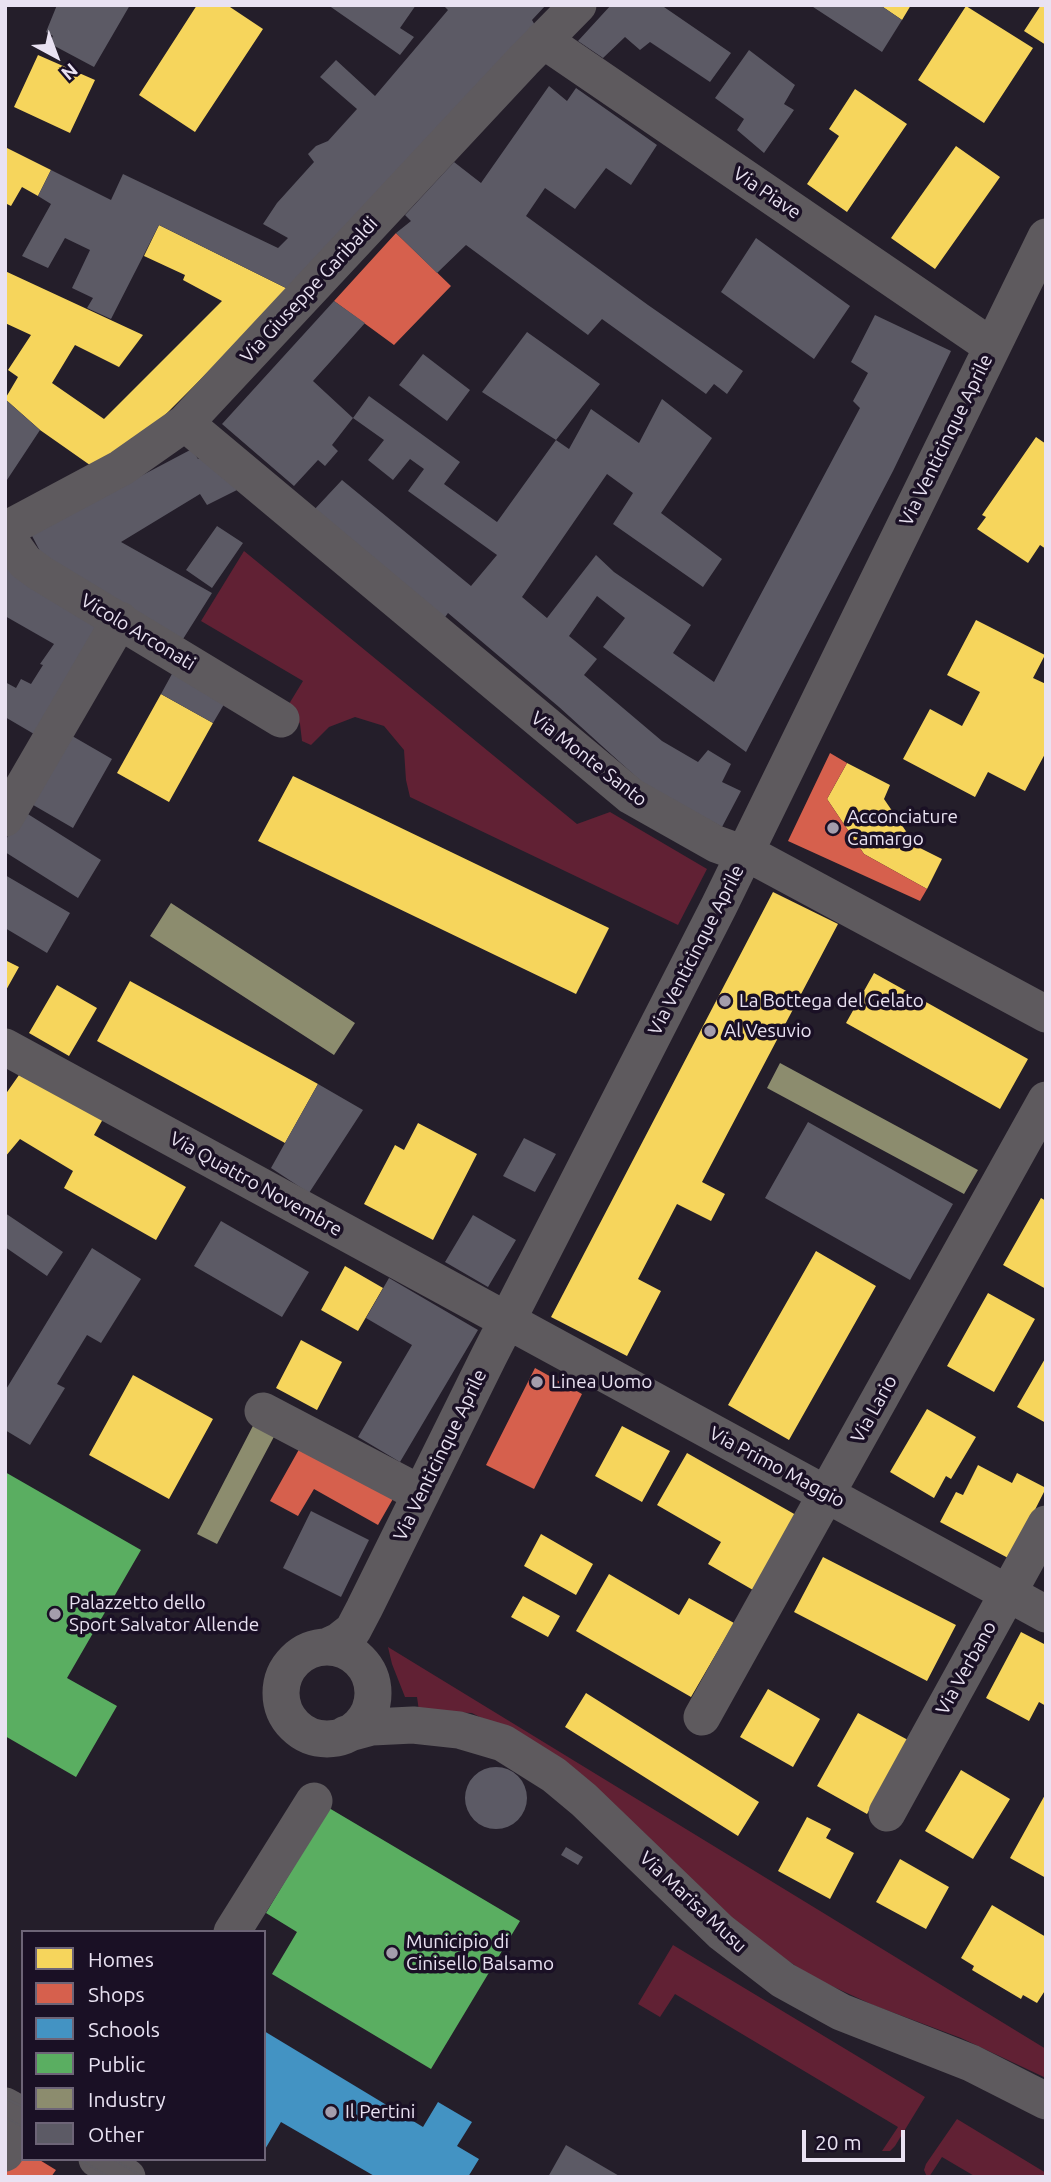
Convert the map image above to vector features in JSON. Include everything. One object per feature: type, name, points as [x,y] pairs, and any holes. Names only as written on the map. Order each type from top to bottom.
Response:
[{"type":"street","name":"Via Giuseppe Garibaldi","points":[[5,532],[121,468],[186,423],[578,5]]},
{"type":"street","name":"Via Piave","points":[[543,40],[991,346]]},
{"type":"street","name":"Via Venticinque Aprile","points":[[326,1647],[353,1630],[744,854],[1046,237]]},
{"type":"street","name":"Via Monte Santo","points":[[186,423],[631,796],[716,844],[758,859],[1041,1001]]},
{"type":"street","name":"Vicolo Arconati","points":[[5,532],[25,562],[281,719]]},
{"type":"street","points":[[5,818],[120,620]]},
{"type":"street","name":"Via Quattro Novembre","points":[[5,1047],[507,1322]]},
{"type":"street","name":"Via Lario","points":[[702,1717],[1046,1100]]},
{"type":"street","name":"Via Primo Maggio","points":[[507,1322],[1046,1614]]},
{"type":"street","points":[[263,1411],[421,1494]]},
{"type":"street","name":"Via Verbano","points":[[887,1813],[1046,1524]]},
{"type":"street","points":[[326,1647],[342,1650],[356,1657],[364,1666],[372,1684],[371,1704],[359,1725],[346,1734],[323,1739],[307,1734],[294,1725],[282,1704],[281,1685],[291,1663],[307,1651],[326,1647]]},
{"type":"street","name":"Via Marisa Musu","points":[[346,1734],[372,1727],[412,1725],[459,1730],[503,1743],[554,1775],[584,1800],[721,1932],[783,1980],[841,2012],[971,2063],[1046,2101]]},
{"type":"street","points":[[233,1930],[314,1801]]},
{"type":"street","points":[[5,2106],[21,2115]]},
{"type":"street","points":[[5,2140],[11,2143],[5,2153]]},
{"type":"street","points":[[100,2161],[127,2177]]},
{"type":"shaded area","points":[[244,551],[577,824],[610,812],[707,869],[678,925],[410,797],[404,750],[384,726],[355,717],[329,727],[311,745],[302,741],[300,724],[289,704],[303,681],[201,621]]},
{"type":"shaded area","points":[[388,1647],[1046,2049],[1046,2078],[961,2038],[873,2005],[812,1977],[750,1935],[530,1743],[472,1713],[419,1711],[417,1697],[405,1697]]},
{"type":"shaded area","points":[[673,1945],[925,2097],[895,2146],[890,2151],[882,2151],[898,2127],[675,1994],[660,2017],[638,2004]]},
{"type":"shaded area","points":[[957,2119],[1046,2173],[1046,2177],[976,2177],[942,2157],[927,2177],[924,2170],[926,2164]]},
{"type":"building: Homes","points":[[197,5],[227,5],[263,29],[195,132],[139,95]]},
{"type":"building: Homes","points":[[880,5],[911,5],[902,20]]},
{"type":"building: Homes","points":[[1041,5],[1046,5],[1046,45],[1024,31]]},
{"type":"building: Homes","points":[[966,6],[1033,48],[984,123],[918,80]]},
{"type":"building: Homes","points":[[38,55],[95,80],[70,133],[14,107]]},
{"type":"building: Homes","points":[[855,89],[907,124],[847,212],[807,184],[839,136],[829,129]]},
{"type":"building: Homes","points":[[956,146],[1000,177],[935,269],[891,238]]},
{"type":"building: Homes","points":[[5,147],[51,170],[38,196],[22,187],[11,206],[5,203]]},
{"type":"building: Homes","points":[[159,225],[290,290],[131,449],[97,470],[40,430],[5,399],[18,377],[8,370],[31,335],[5,323],[5,271],[143,335],[119,367],[75,345],[52,383],[104,419],[222,301],[183,280],[185,275],[144,256]]},
{"type":"building: Homes","points":[[1036,437],[1046,444],[1046,549],[1040,545],[1028,563],[977,529],[986,517],[982,515]]},
{"type":"building: Homes","points":[[976,620],[1045,655],[1033,678],[1046,684],[1046,752],[1025,791],[988,772],[975,797],[903,759],[930,709],[962,726],[980,692],[947,675]]},
{"type":"building: Homes","points":[[161,694],[213,723],[169,802],[117,773]]},
{"type":"building: Homes","points":[[847,763],[890,785],[884,799],[916,846],[942,859],[927,889],[864,854],[827,799]]},
{"type":"building: Homes","points":[[293,776],[609,928],[576,994],[258,841]]},
{"type":"building: Homes","points":[[773,892],[838,924],[702,1182],[725,1194],[711,1221],[677,1204],[638,1279],[661,1291],[627,1356],[551,1317]]},
{"type":"building: Homes","points":[[5,960],[19,967],[5,992]]},
{"type":"building: Homes","points":[[874,973],[1028,1059],[1000,1109],[846,1023]]},
{"type":"building: Homes","points":[[130,981],[318,1084],[285,1143],[97,1041]]},
{"type":"building: Homes","points":[[57,985],[97,1008],[69,1056],[29,1033]]},
{"type":"building: Homes","points":[[19,1075],[103,1119],[94,1135],[186,1187],[156,1240],[64,1188],[73,1171],[20,1139],[5,1157],[5,1095]]},
{"type":"building: Homes","points":[[418,1123],[477,1154],[433,1240],[364,1204],[395,1145],[404,1150]]},
{"type":"building: Homes","points":[[1041,1198],[1046,1201],[1046,1289],[1003,1265]]},
{"type":"building: Homes","points":[[816,1251],[876,1286],[789,1440],[728,1405]]},
{"type":"building: Homes","points":[[345,1266],[383,1288],[358,1331],[321,1310]]},
{"type":"building: Homes","points":[[988,1293],[1035,1319],[994,1392],[947,1366]]},
{"type":"building: Homes","points":[[301,1340],[342,1362],[317,1410],[276,1388]]},
{"type":"building: Homes","points":[[1046,1357],[1046,1423],[1017,1407]]},
{"type":"building: Homes","points":[[133,1375],[213,1419],[169,1499],[89,1455]]},
{"type":"building: Homes","points":[[927,1409],[976,1437],[951,1479],[946,1476],[934,1498],[890,1472]]},
{"type":"building: Homes","points":[[622,1426],[670,1451],[642,1502],[595,1476]]},
{"type":"building: Homes","points":[[687,1453],[796,1515],[753,1590],[708,1564],[721,1542],[657,1505]]},
{"type":"building: Homes","points":[[978,1465],[1012,1483],[1017,1473],[1046,1488],[1010,1559],[940,1522],[956,1492],[963,1495]]},
{"type":"building: Homes","points":[[541,1534],[593,1564],[576,1595],[524,1566]]},
{"type":"building: Homes","points":[[823,1557],[956,1625],[927,1681],[794,1612]]},
{"type":"building: Homes","points":[[609,1574],[679,1615],[689,1598],[734,1623],[691,1697],[576,1631]]},
{"type":"building: Homes","points":[[523,1596],[560,1616],[548,1637],[511,1617]]},
{"type":"building: Homes","points":[[1021,1632],[1046,1645],[1046,1706],[1039,1702],[1029,1721],[986,1698]]},
{"type":"building: Homes","points":[[768,1689],[820,1719],[793,1767],[740,1737]]},
{"type":"building: Homes","points":[[586,1693],[759,1802],[738,1836],[565,1727]]},
{"type":"building: Homes","points":[[858,1713],[908,1740],[867,1814],[817,1786]]},
{"type":"building: Homes","points":[[961,1770],[1010,1799],[973,1859],[925,1831]]},
{"type":"building: Homes","points":[[1046,1793],[1046,1878],[1010,1858]]},
{"type":"building: Homes","points":[[807,1817],[831,1829],[826,1838],[854,1853],[830,1899],[778,1871]]},
{"type":"building: Homes","points":[[900,1859],[949,1887],[926,1929],[876,1902]]},
{"type":"building: Homes","points":[[992,1905],[1046,1937],[1046,1989],[1037,2003],[1023,1995],[1021,1999],[972,1970],[974,1966],[961,1958]]},
{"type":"building: Shops","points":[[396,233],[451,286],[394,345],[334,301]]},
{"type":"building: Shops","points":[[830,753],[847,763],[827,799],[864,854],[927,889],[920,901],[788,841]]},
{"type":"building: Shops","points":[[535,1368],[582,1394],[534,1489],[486,1465]]},
{"type":"building: Shops","points":[[302,1444],[394,1497],[378,1525],[314,1489],[298,1516],[270,1501]]},
{"type":"building: Shops","points":[[21,2153],[21,2161],[41,2161],[56,2170],[51,2177],[5,2177],[5,2165]]},
{"type":"building: Schools","name":"Il Pertini","points":[[266,2032],[423,2127],[438,2102],[472,2122],[457,2146],[479,2159],[468,2177],[376,2177],[281,2122],[266,2148]]},
{"type":"building: Public","name":"Palazzetto dello Sport Salvator Allende","points":[[5,1472],[141,1550],[67,1678],[117,1706],[76,1777],[5,1736]]},
{"type":"building: Public","name":"Municipio di Cinisello Balsamo","points":[[329,1808],[520,1921],[431,2069],[272,1974],[297,1932],[266,1913]]},
{"type":"building: Industry","points":[[171,903],[355,1023],[334,1055],[150,936]]},
{"type":"building: Industry","points":[[780,1063],[978,1170],[964,1194],[767,1088]]},
{"type":"building: Industry","points":[[256,1420],[277,1431],[217,1544],[197,1534]]},
{"type":"building: Other","points":[[57,5],[130,5],[94,67],[49,43],[53,36],[46,32]]},
{"type":"building: Other","points":[[328,5],[416,5],[400,28],[414,37],[400,55]]},
{"type":"building: Other","points":[[443,5],[546,5],[532,20],[536,27],[290,290],[159,225],[111,319],[87,308],[93,298],[72,288],[90,250],[65,238],[48,268],[22,256],[51,204],[38,196],[51,170],[111,200],[123,174],[278,248],[288,238],[263,224],[277,203],[314,162],[308,154],[316,146],[328,141],[357,109],[320,77],[336,60],[375,96],[448,10]]},
{"type":"building: Other","points":[[611,5],[666,5],[664,7],[731,53],[710,82],[650,42],[640,50],[625,37],[603,58],[578,41]]},
{"type":"building: Other","points":[[810,5],[880,5],[902,20],[882,52]]},
{"type":"building: Other","points":[[749,50],[795,85],[784,104],[794,110],[764,153],[737,130],[744,119],[715,98]]},
{"type":"building: Other","points":[[549,86],[567,101],[576,88],[657,145],[631,185],[606,168],[575,209],[545,188],[526,216],[743,371],[727,394],[714,384],[706,394],[602,319],[588,335],[466,245],[437,273],[396,233],[411,221],[405,215],[454,162],[481,183]]},
{"type":"building: Other","points":[[756,238],[850,306],[814,359],[721,292]]},
{"type":"building: Other","points":[[334,301],[365,323],[313,381],[353,418],[332,445],[338,451],[325,466],[318,460],[294,486],[222,424]]},
{"type":"building: Other","points":[[875,315],[951,351],[893,471],[746,752],[603,647],[625,618],[597,596],[569,636],[597,659],[584,675],[662,741],[698,762],[708,750],[731,764],[722,782],[741,791],[722,827],[644,784],[559,707],[448,613],[443,620],[313,511],[342,480],[471,586],[497,555],[408,491],[424,469],[410,459],[393,480],[368,460],[384,440],[353,418],[369,396],[460,462],[444,484],[497,522],[556,440],[569,449],[591,409],[639,443],[662,399],[712,438],[661,513],[722,559],[703,587],[613,524],[633,493],[607,474],[522,597],[547,618],[596,555],[614,572],[691,625],[673,653],[714,682],[860,408],[853,401],[868,373],[851,362]]},
{"type":"building: Other","points":[[527,332],[600,384],[556,440],[482,392]]},
{"type":"building: Other","points":[[423,354],[470,390],[447,421],[399,385]]},
{"type":"building: Other","points":[[5,399],[40,430],[5,483]]},
{"type":"building: Other","points":[[192,449],[198,459],[208,454],[237,490],[207,505],[200,494],[121,542],[212,593],[178,647],[50,570],[31,534]]},
{"type":"building: Other","points":[[217,526],[243,543],[212,588],[186,570]]},
{"type":"building: Other","points":[[5,562],[111,621],[34,734],[5,717],[5,682],[16,688],[21,679],[31,684],[43,665],[40,664],[54,644],[5,616]]},
{"type":"building: Other","points":[[173,672],[226,701],[213,723],[161,694]]},
{"type":"building: Other","points":[[67,733],[112,759],[73,828],[28,802]]},
{"type":"building: Other","points":[[23,811],[101,860],[78,898],[5,852],[5,841]]},
{"type":"building: Other","points":[[5,875],[70,913],[47,953],[5,928]]},
{"type":"building: Other","points":[[318,1084],[363,1110],[309,1193],[271,1168]]},
{"type":"building: Other","points":[[808,1122],[953,1204],[910,1280],[765,1198]]},
{"type":"building: Other","points":[[524,1138],[556,1154],[535,1192],[503,1176]]},
{"type":"building: Other","points":[[5,1213],[63,1252],[47,1276],[5,1247]]},
{"type":"building: Other","points":[[473,1215],[516,1240],[488,1287],[445,1262]]},
{"type":"building: Other","points":[[221,1221],[309,1272],[282,1317],[194,1266]]},
{"type":"building: Other","points":[[92,1248],[141,1279],[101,1343],[87,1335],[57,1384],[65,1388],[30,1445],[5,1430],[5,1391]]},
{"type":"building: Other","points":[[389,1278],[478,1330],[400,1462],[358,1437],[412,1345],[366,1318]]},
{"type":"building: Other","points":[[311,1511],[369,1540],[341,1597],[283,1568]]},
{"type":"building: Other","points":[[496,1767],[508,1769],[518,1776],[525,1786],[525,1810],[518,1820],[508,1827],[496,1829],[484,1827],[474,1820],[467,1810],[465,1798],[467,1786],[474,1776],[484,1769]]},
{"type":"building: Other","points":[[566,1847],[583,1857],[578,1865],[561,1855]]},
{"type":"building: Other","points":[[566,2145],[621,2177],[548,2177]]},
{"type":"tram line","points":[[5,2098],[21,2106]]},
{"type":"tram line","points":[[5,2117],[21,2126]]},
{"type":"tram line","points":[[82,2161],[109,2177]]},
{"type":"tram line","points":[[116,2161],[143,2177]]},
{"type":"place","name":"Acconciature Camargo","points":[[833,828]]},
{"type":"place","name":"La Bottega del Gelato","points":[[725,1001]]},
{"type":"place","name":"Al Vesuvio","points":[[710,1031]]},
{"type":"place","name":"Linea Uomo","points":[[537,1382]]},
{"type":"place","name":"Palazzetto dello Sport Salvator Allende","points":[[55,1614]]},
{"type":"place","name":"Municipio di Cinisello Balsamo","points":[[392,1953]]},
{"type":"place","name":"Il Pertini","points":[[331,2112]]}]
